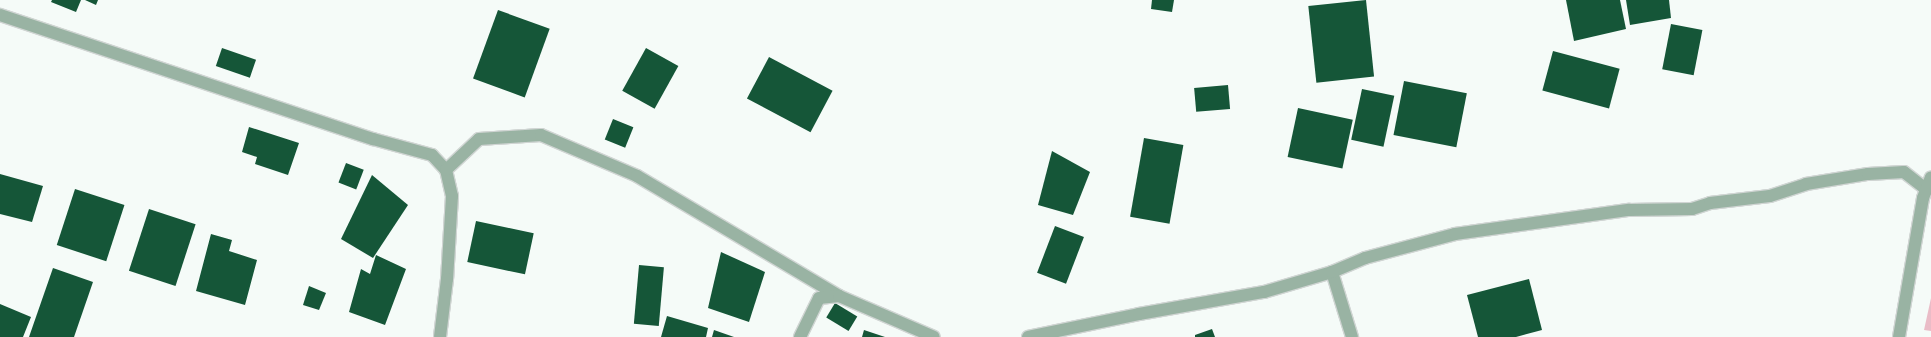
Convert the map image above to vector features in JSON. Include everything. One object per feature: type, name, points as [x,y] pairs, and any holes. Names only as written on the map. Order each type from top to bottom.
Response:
[{"type":"street","points":[[0,15],[373,138],[432,155],[446,170],[452,196],[447,279],[440,337]]},
{"type":"street","points":[[446,170],[479,139],[541,134],[637,176],[839,296],[934,337]]},
{"type":"street","points":[[1028,337],[1140,314],[1264,292],[1332,272],[1365,258],[1455,234],[1629,210],[1692,209],[1710,203],[1770,196],[1806,184],[1868,174],[1904,172],[1927,190]]},
{"type":"street","points":[[1899,337],[1923,198],[1931,177]]},
{"type":"street","points":[[1332,272],[1352,337]]},
{"type":"street","points":[[800,337],[819,298],[839,296]]},
{"type":"shaded area","points":[[1931,298],[1931,331],[1924,330]]},
{"type":"building","points":[[52,0],[81,0],[76,12],[51,2]]},
{"type":"building","points":[[85,0],[98,0],[96,5]]},
{"type":"building","points":[[1152,0],[1174,0],[1172,12],[1151,9]]},
{"type":"building","points":[[1366,0],[1374,77],[1316,83],[1308,6]]},
{"type":"building","points":[[1566,0],[1620,0],[1626,29],[1574,41]]},
{"type":"building","points":[[1626,0],[1669,0],[1671,18],[1630,25]]},
{"type":"building","points":[[498,10],[550,29],[525,97],[473,79]]},
{"type":"building","points":[[1671,24],[1702,30],[1694,75],[1662,69]]},
{"type":"building","points":[[222,48],[256,60],[250,78],[216,66]]},
{"type":"building","points":[[646,48],[678,66],[655,109],[622,91]]},
{"type":"building","points":[[1553,51],[1620,69],[1609,108],[1542,91]]},
{"type":"building","points":[[769,57],[833,91],[811,132],[747,98]]},
{"type":"building","points":[[1404,81],[1467,93],[1456,147],[1394,135]]},
{"type":"building","points":[[1228,85],[1230,109],[1196,112],[1194,88]]},
{"type":"building","points":[[1362,89],[1394,96],[1383,147],[1351,140]]},
{"type":"building","points":[[1298,108],[1353,120],[1342,169],[1288,157]]},
{"type":"building","points":[[613,119],[633,127],[625,148],[605,139]]},
{"type":"building","points":[[249,127],[299,143],[288,175],[255,164],[257,157],[242,152]]},
{"type":"building","points":[[1144,138],[1183,145],[1170,224],[1130,217]]},
{"type":"building","points":[[1052,151],[1090,172],[1073,215],[1038,205]]},
{"type":"building","points":[[346,163],[364,170],[356,189],[338,183]]},
{"type":"building","points":[[0,174],[43,186],[32,222],[0,214]]},
{"type":"building","points":[[372,175],[408,205],[373,258],[341,239]]},
{"type":"building","points":[[75,189],[124,205],[106,261],[57,245]]},
{"type":"building","points":[[149,209],[196,224],[176,286],[129,271]]},
{"type":"building","points":[[476,221],[534,233],[525,274],[467,262]]},
{"type":"building","points":[[1055,226],[1084,237],[1066,284],[1037,273]]},
{"type":"building","points":[[211,234],[232,240],[229,251],[257,260],[245,305],[196,291]]},
{"type":"building","points":[[721,252],[765,272],[749,322],[708,308]]},
{"type":"building","points":[[376,255],[406,269],[385,325],[349,312],[361,269],[370,274]]},
{"type":"building","points":[[639,265],[664,267],[659,326],[634,324]]},
{"type":"building","points":[[53,268],[93,282],[74,337],[29,337]]},
{"type":"building","points":[[1529,279],[1542,330],[1516,337],[1478,337],[1467,295]]},
{"type":"building","points":[[309,286],[326,293],[319,310],[303,305]]},
{"type":"building","points":[[835,303],[857,316],[849,331],[826,318]]},
{"type":"building","points":[[0,304],[31,317],[23,337],[0,337]]},
{"type":"building","points":[[667,316],[708,328],[706,337],[661,337]]},
{"type":"building","points":[[1212,329],[1215,337],[1195,337],[1195,335]]},
{"type":"building","points":[[714,330],[734,337],[712,337]]},
{"type":"building","points":[[864,330],[885,337],[862,337]]}]
